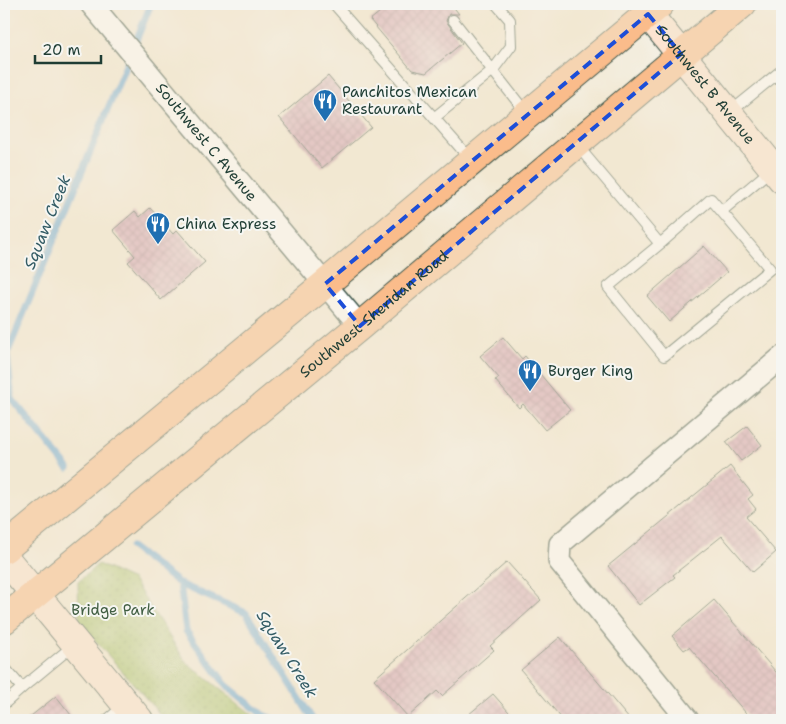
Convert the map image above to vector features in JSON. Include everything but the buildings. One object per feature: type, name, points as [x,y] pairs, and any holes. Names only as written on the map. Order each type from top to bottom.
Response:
[{"type":"main road","name":"Southwest Sheridan Road","points":[[4,620],[360,326],[742,4]]},
{"type":"main road","points":[[4,550],[654,9]]},
{"type":"street","name":"Southwest C Avenue","points":[[91,4],[360,326]]},
{"type":"street","name":"Southwest B Avenue","points":[[654,9],[681,54],[778,173]]},
{"type":"street","points":[[688,720],[560,561],[560,544],[782,357]]},
{"type":"street","points":[[4,557],[75,643],[124,715]]},
{"type":"lane","points":[[334,4],[472,161]]},
{"type":"lane","points":[[434,118],[493,70],[511,46],[510,20],[496,4]]},
{"type":"lane","points":[[453,20],[528,115]]},
{"type":"lane","points":[[729,113],[782,70]]},
{"type":"lane","points":[[575,144],[660,244]]},
{"type":"lane","points":[[722,211],[778,173]]},
{"type":"lane","points":[[711,199],[770,269],[664,356],[608,287],[660,244],[711,199]]},
{"type":"lane","points":[[4,704],[75,643]]},
{"type":"lane","points":[[4,667],[22,688]]},
{"type":"highlighted area","points":[[648,14],[681,54],[360,326],[325,284]]},
{"type":"green space","name":"Bridge Park","points":[[98,564],[133,580],[186,662],[259,720],[165,720],[79,622],[78,582]]},
{"type":"waterway","name":"Squaw Creek","points":[[68,468],[12,399],[7,354],[151,4]]},
{"type":"waterway","name":"Squaw Creek","points":[[131,547],[180,584],[246,613],[313,720]]},
{"type":"waterway","points":[[180,584],[186,631],[226,685],[263,715],[275,720]]},
{"type":"place","name":"Panchitos Mexican Restaurant","points":[[325,122]]},
{"type":"place","name":"China Express","points":[[158,245]]},
{"type":"place","name":"Burger King","points":[[530,392]]}]
